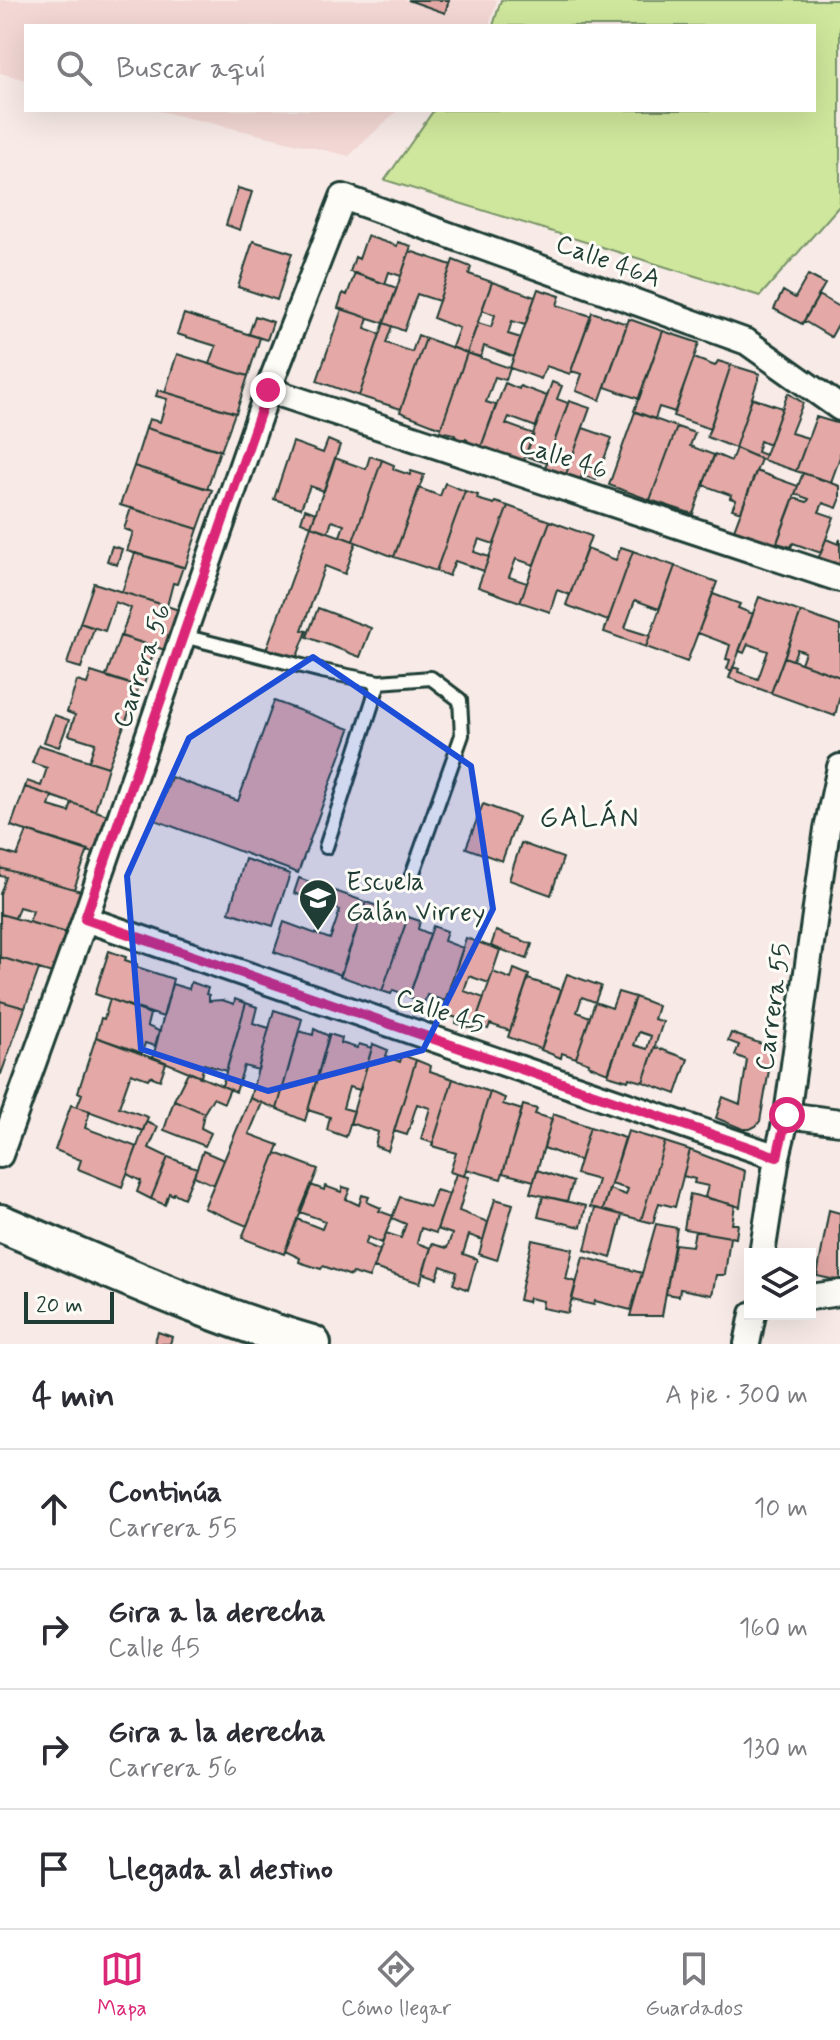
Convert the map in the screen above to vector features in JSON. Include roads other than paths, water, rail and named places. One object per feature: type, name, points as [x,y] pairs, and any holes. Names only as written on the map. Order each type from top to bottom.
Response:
[{"type":"main road","points":[[0,1223],[206,1309],[261,1330],[312,1344]]},
{"type":"street","name":"Carrera 56","points":[[0,1155],[268,390],[343,197]]},
{"type":"street","name":"Calle 46A","points":[[343,197],[747,342],[840,408]]},
{"type":"street","name":"Calle 46","points":[[268,390],[840,579]]},
{"type":"street","name":"Carrera 55","points":[[763,1248],[833,830],[840,767]]},
{"type":"street","name":"Calle 45","points":[[85,919],[777,1157]]},
{"type":"street","points":[[787,1115],[840,1122]]},
{"type":"street","points":[[816,1296],[840,1293]]},
{"type":"street","points":[[747,1344],[752,1320]]},
{"type":"lane","points":[[183,636],[379,682],[431,678],[460,700],[462,735],[410,881]]},
{"type":"lane","points":[[326,847],[379,682]]},
{"type":"place","name":"Escuela Galán Virrey","points":[[318,932]]},
{"type":"district","name":"GALÁN","points":[[590,818]]}]
